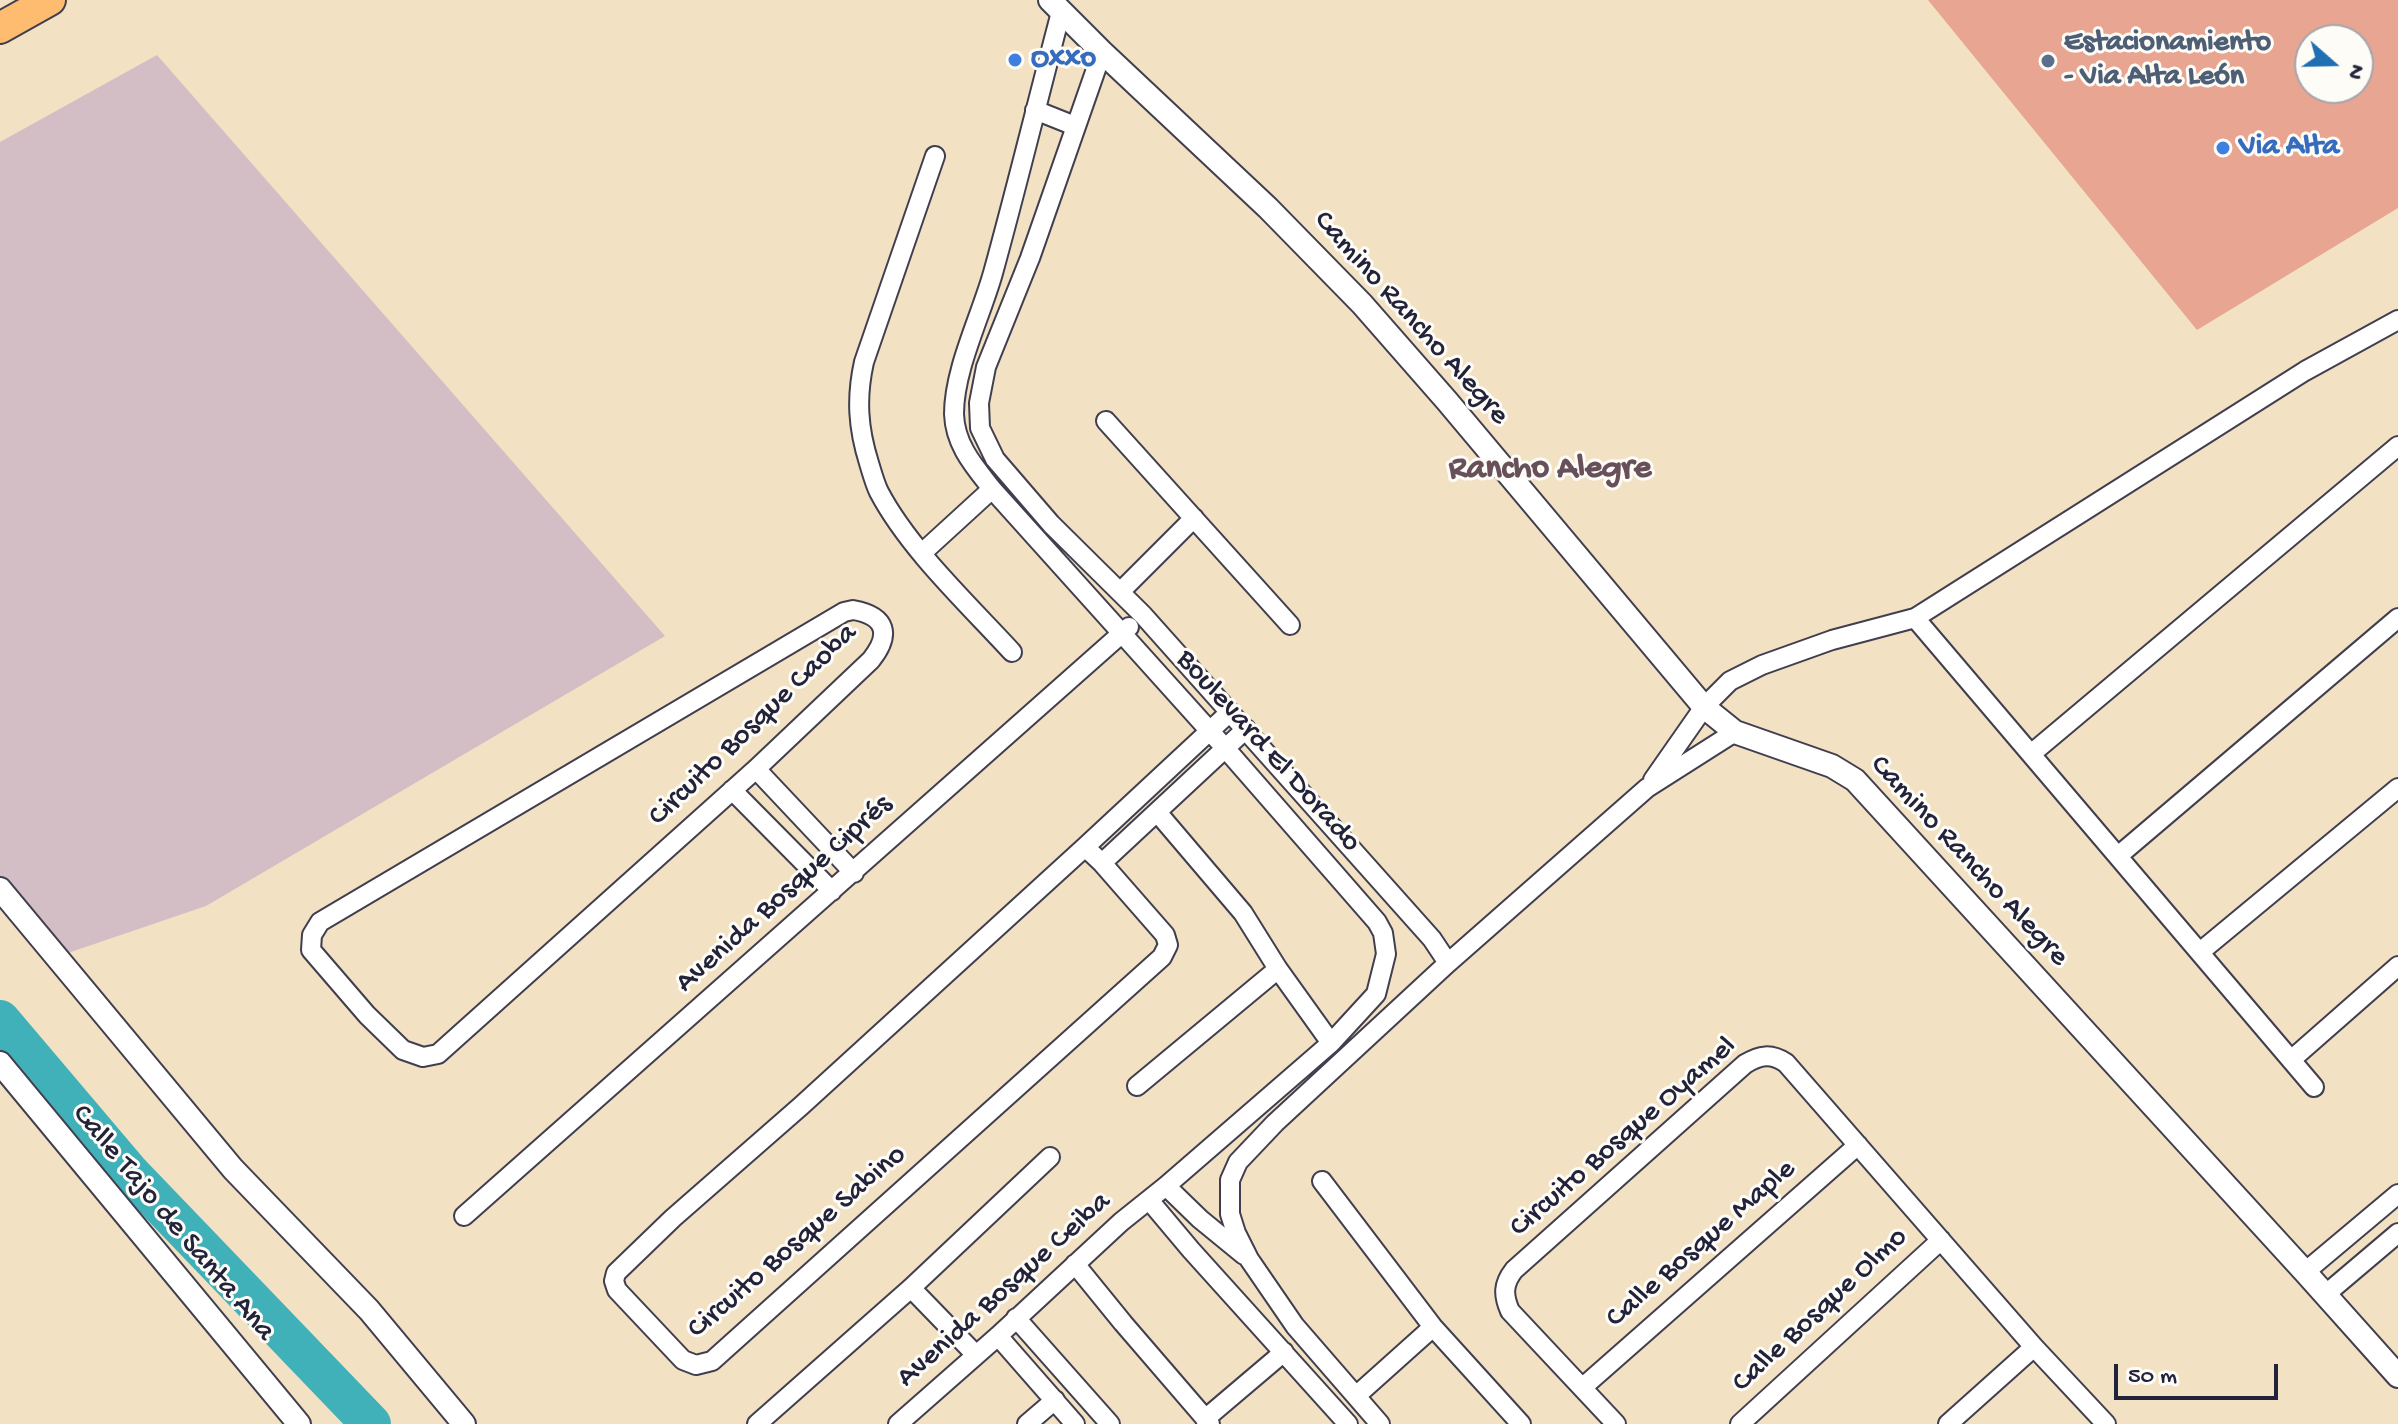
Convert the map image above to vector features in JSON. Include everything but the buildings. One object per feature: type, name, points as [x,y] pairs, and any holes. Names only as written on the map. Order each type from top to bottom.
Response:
[{"type":"highway","points":[[0,28],[50,0]]},
{"type":"street","name":"Boulevard El Dorado","points":[[1056,6],[1102,52],[1030,258],[986,367],[979,403],[980,428],[995,459],[1051,524],[1143,615],[1432,939],[1448,963]]},
{"type":"street","name":"Boulevard El Dorado","points":[[1056,6],[1035,110],[957,392],[954,415],[957,436],[965,454],[992,489],[1377,922],[1383,933],[1386,954],[1376,994],[1331,1043],[1149,1200]]},
{"type":"street","name":"Camino Rancho Alegre","points":[[1102,52],[1268,208],[1362,304],[1704,707],[1735,732],[1832,766],[1855,780],[2398,1376]]},
{"type":"street","points":[[1035,110],[1075,126]]},
{"type":"street","points":[[935,156],[864,362],[859,384],[858,415],[878,490],[922,553],[1012,652]]},
{"type":"street","points":[[999,248],[1030,258]]},
{"type":"street","points":[[1647,788],[1704,707],[1730,681],[1762,665],[1832,640],[1915,618],[2305,371],[2394,328]]},
{"type":"street","points":[[1106,421],[1290,625]]},
{"type":"street","points":[[2031,754],[2398,446]]},
{"type":"street","points":[[922,553],[992,489]]},
{"type":"street","points":[[1120,592],[1194,518]]},
{"type":"street","name":"Circuito Bosque Caoba","points":[[844,612],[862,612],[880,622],[884,638],[871,660],[756,769],[438,1054],[423,1057],[403,1050],[367,1015],[311,950],[312,935],[320,922],[844,612]]},
{"type":"street","name":"Avenida Bosque Ciprés","points":[[464,1216],[1143,615]]},
{"type":"street","points":[[1915,618],[2314,1087]]},
{"type":"street","points":[[2118,856],[2398,618]]},
{"type":"street","name":"Circuito Bosque Sabino","points":[[1085,847],[1165,935],[1168,945],[1162,957],[712,1361],[696,1365],[683,1360],[617,1290],[614,1281],[616,1273],[1230,712]]},
{"type":"street","points":[[1102,863],[1246,729]]},
{"type":"street","points":[[1380,1424],[1295,1326],[1249,1259],[1230,1214],[1230,1180],[1238,1162],[1275,1123],[1448,963],[1647,788],[1735,732]]},
{"type":"street","points":[[756,769],[854,873]]},
{"type":"street","points":[[2200,952],[2398,788]]},
{"type":"street","points":[[732,790],[832,891]]},
{"type":"street","points":[[1157,812],[1243,913],[1278,969],[1331,1043]]},
{"type":"street","points":[[0,889],[233,1169],[369,1310],[464,1424]]},
{"type":"street","points":[[2291,1060],[2398,966]]},
{"type":"street","points":[[1137,1086],[1278,969]]},
{"type":"street","name":"Circuito Bosque Oyamel","points":[[1616,1424],[1510,1311],[1504,1294],[1509,1277],[1733,1074],[1754,1058],[1764,1055],[1786,1063],[2034,1347],[2106,1424]]},
{"type":"street","name":"Calle Tajo de Santa Ana","points":[[0,1063],[299,1424]]},
{"type":"street","name":"Calle Bosque Maple","points":[[1583,1387],[1858,1145]]},
{"type":"street","points":[[757,1424],[911,1288],[1050,1157]]},
{"type":"street","points":[[1322,1181],[1433,1327],[1521,1424]]},
{"type":"street","points":[[1166,1186],[1249,1259]]},
{"type":"street","points":[[2305,1272],[2398,1194]]},
{"type":"street","points":[[1149,1200],[1348,1424]]},
{"type":"street","name":"Avenida Bosque Ceiba","points":[[898,1424],[1149,1200]]},
{"type":"street","points":[[2326,1294],[2398,1233]]},
{"type":"street","name":"Calle Bosque Olmo","points":[[1740,1424],[1941,1240]]},
{"type":"street","points":[[1075,1264],[1207,1421],[1284,1352]]},
{"type":"street","points":[[911,1288],[976,1355]]},
{"type":"street","points":[[1016,1318],[1110,1424]]},
{"type":"street","points":[[1356,1396],[1433,1327]]},
{"type":"street","points":[[998,1336],[1075,1424]]},
{"type":"street","points":[[1948,1424],[2034,1347]]},
{"type":"street","points":[[1027,1424],[1055,1400]]},
{"type":"shaded area","points":[[157,55],[665,636],[206,906],[62,955],[0,882],[0,142]]},
{"type":"waterway","points":[[0,1020],[128,1171],[371,1424]]},
{"type":"place","name":"Oxxo","points":[[1015,60]]},
{"type":"place","name":"Estacionamiento - Via Alta León","points":[[2048,61]]},
{"type":"place","name":"Via Alta","points":[[2223,148]]},
{"type":"district","name":"Rancho Alegre","points":[[1550,471]]}]
